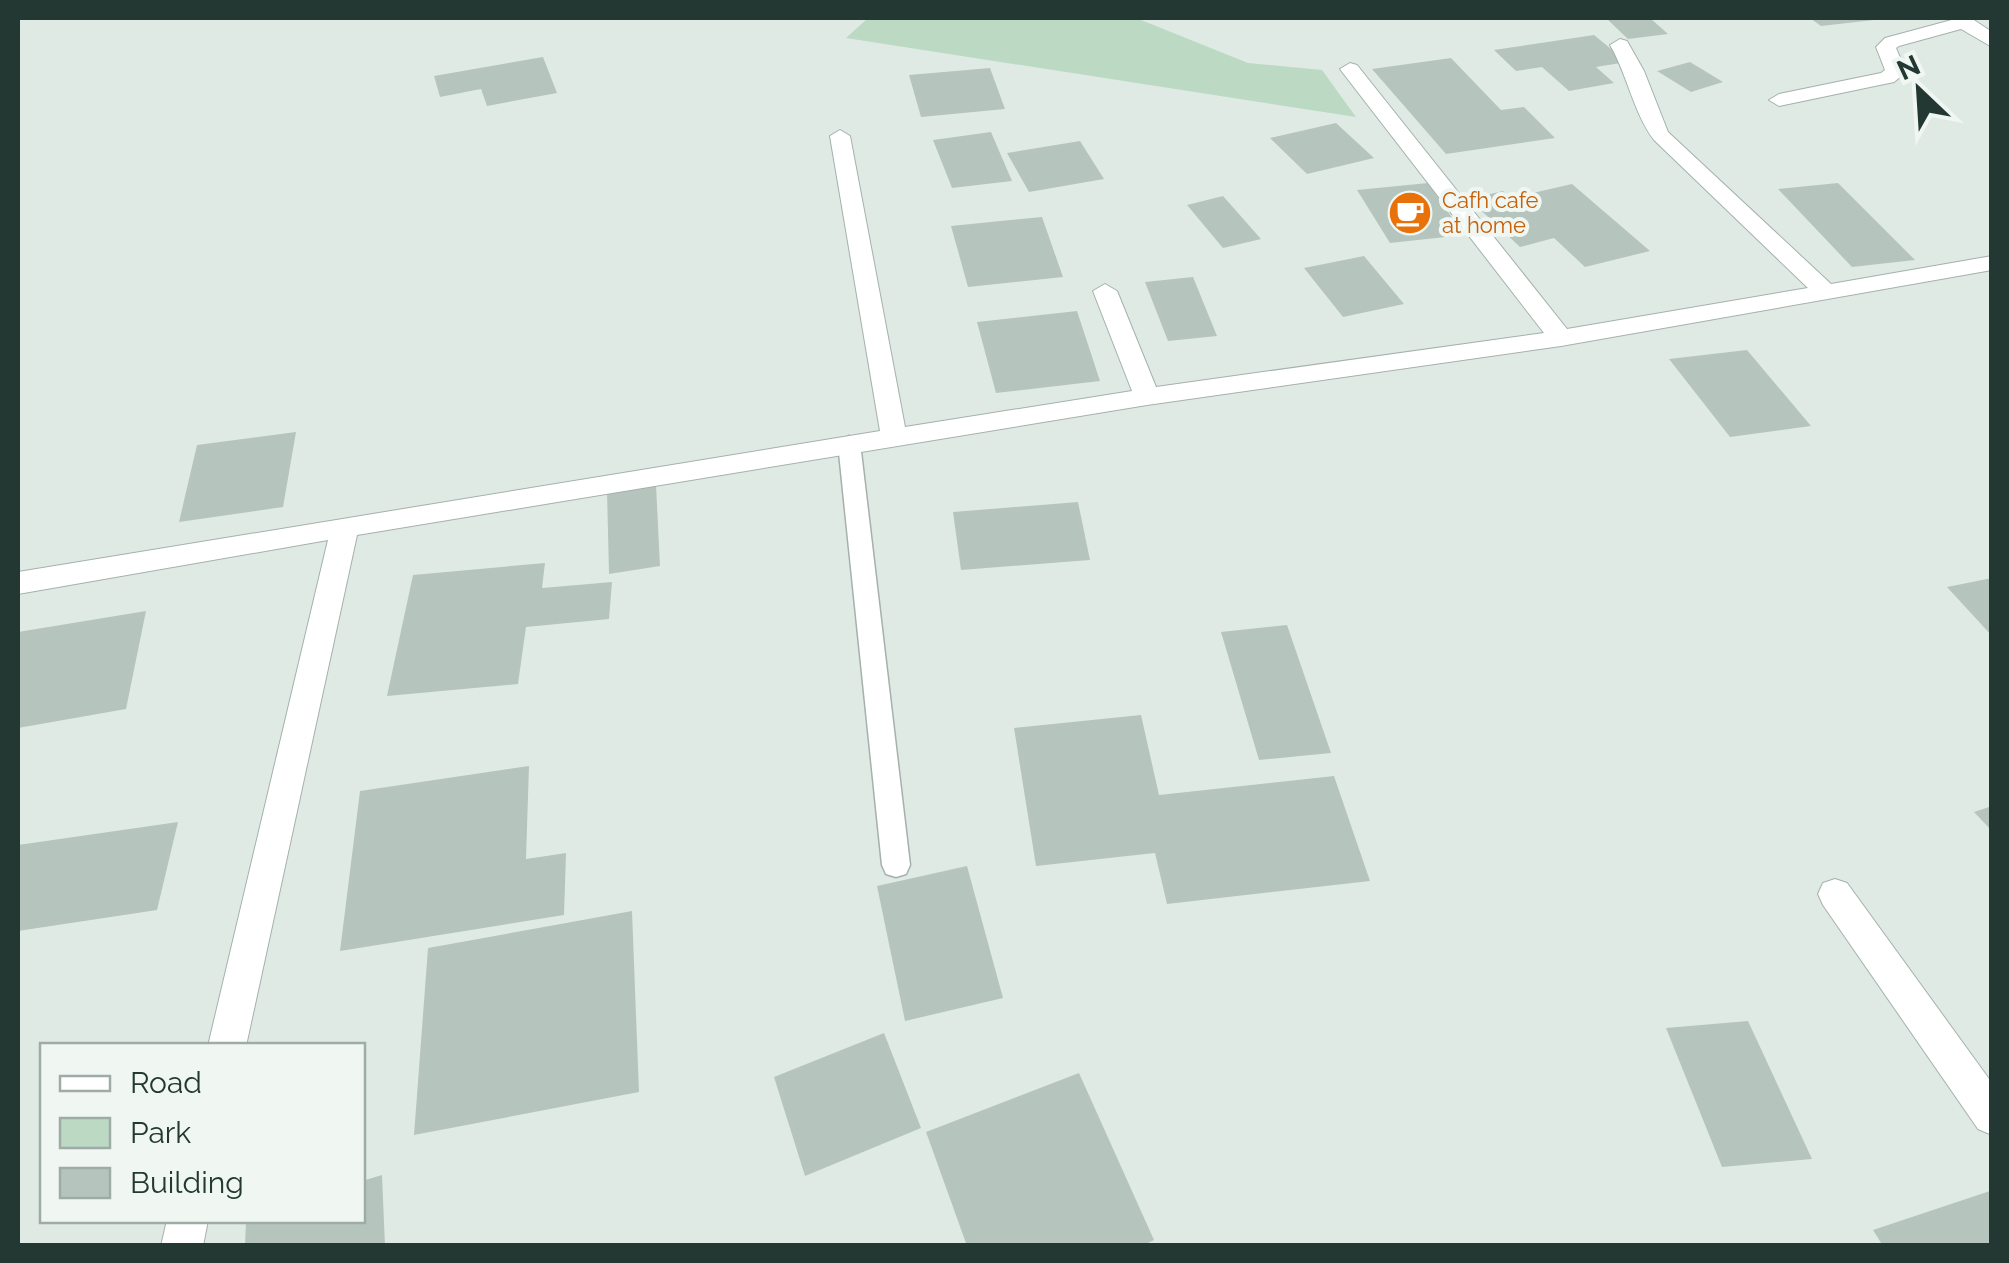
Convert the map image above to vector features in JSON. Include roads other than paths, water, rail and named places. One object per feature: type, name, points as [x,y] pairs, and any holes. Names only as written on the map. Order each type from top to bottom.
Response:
[{"type":"street","points":[[1779,100],[1886,78],[1896,72],[1886,46],[1892,42],[1960,20],[1989,18]]},
{"type":"street","points":[[1960,20],[1992,41]]},
{"type":"street","points":[[1620,45],[1639,79],[1650,122],[1661,136],[1827,293]]},
{"type":"street","points":[[1350,69],[1561,338]]},
{"type":"street","points":[[840,136],[894,437]]},
{"type":"street","points":[[18,583],[849,444],[1561,338],[1992,263]]},
{"type":"street","points":[[1105,291],[1147,397]]},
{"type":"street","points":[[229,1043],[345,527]]},
{"type":"street","points":[[1835,894],[1992,1116]]},
{"type":"lane","points":[[849,444],[896,865]]},
{"type":"place","name":"Cafh cafe at home","points":[[1410,213]]}]
